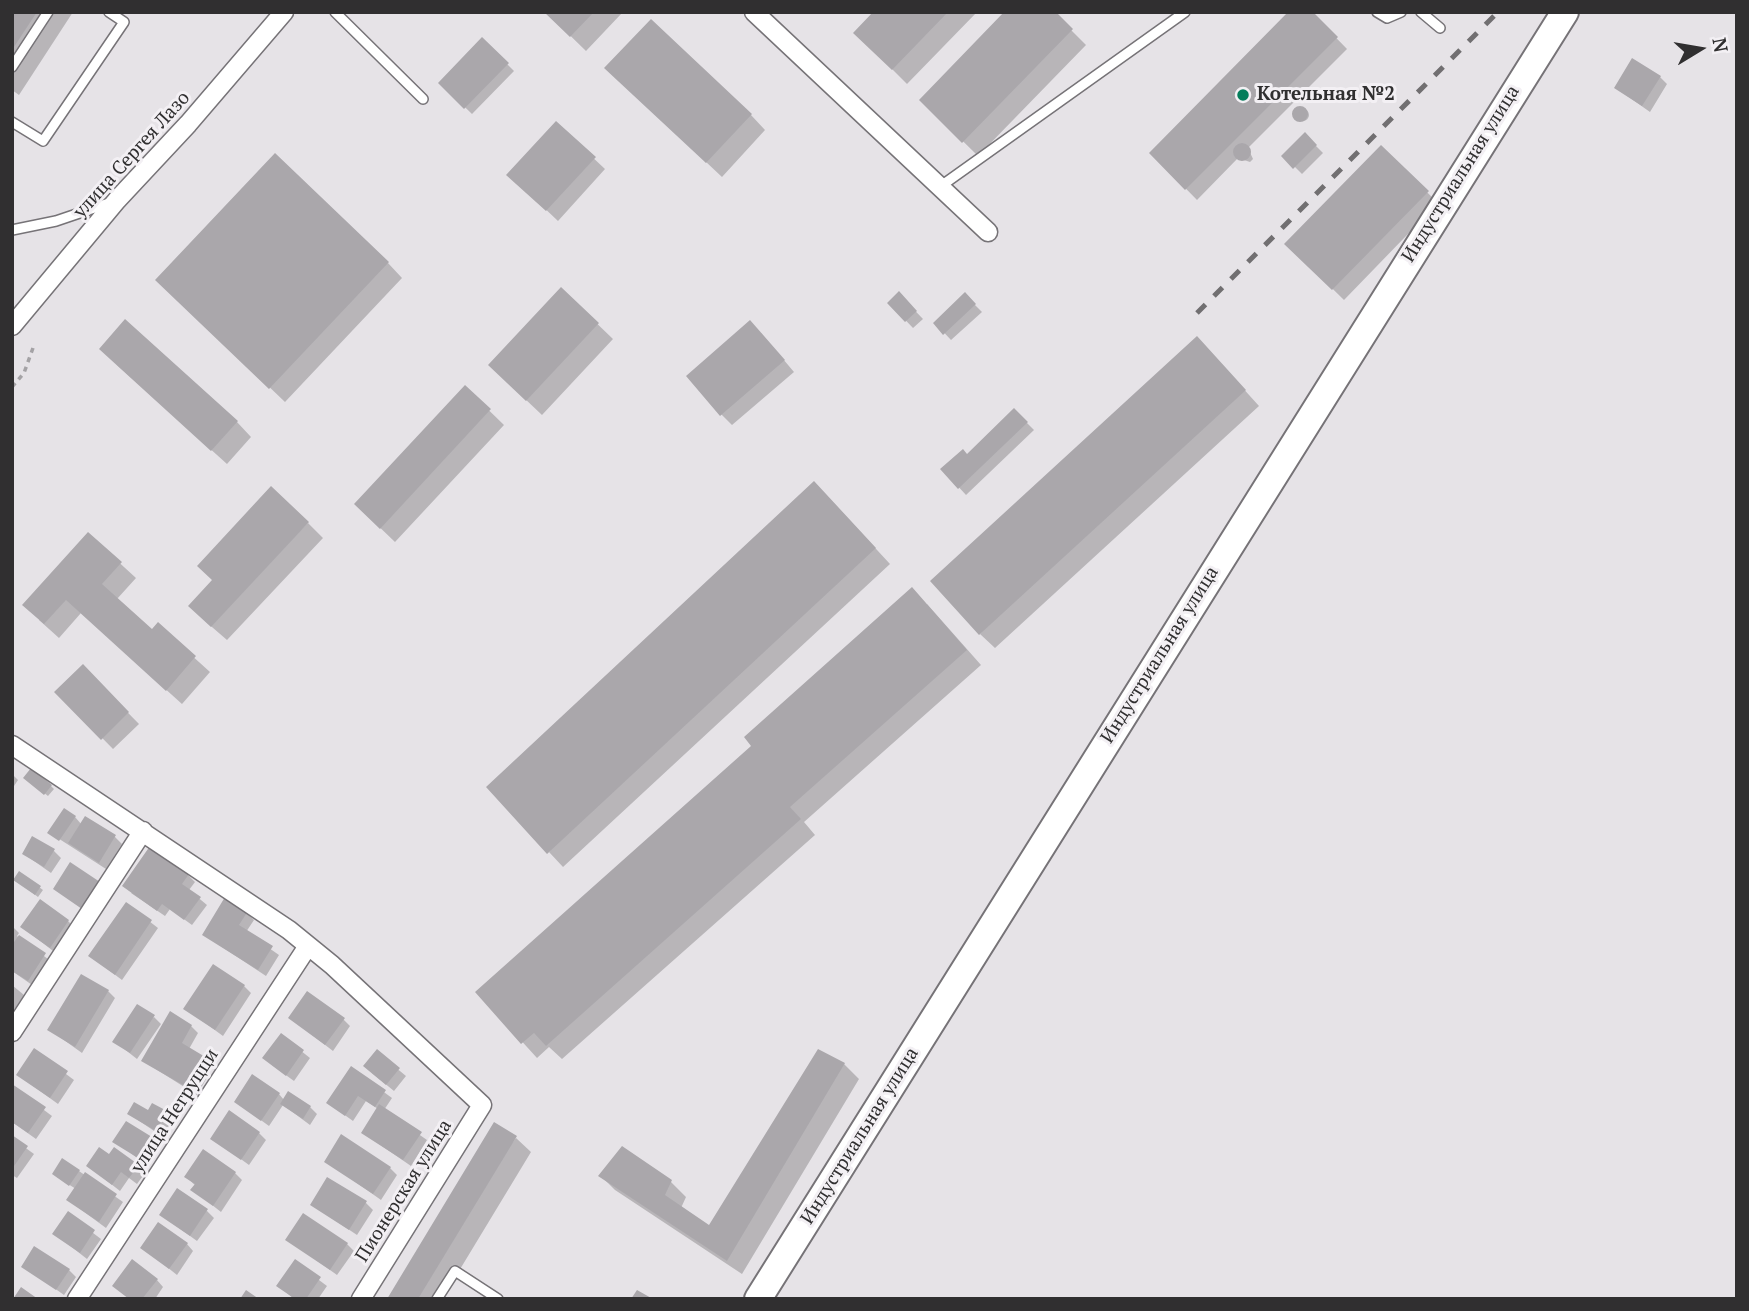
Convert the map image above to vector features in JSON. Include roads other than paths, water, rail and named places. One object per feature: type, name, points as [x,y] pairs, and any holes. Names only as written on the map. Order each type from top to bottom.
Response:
[{"type":"main road","name":"Индустриальная улица","points":[[758,1299],[1565,12]]},
{"type":"street","name":"улица Сергея Лазо","points":[[12,326],[117,200],[188,124],[284,12]]},
{"type":"street","points":[[754,12],[988,232]]},
{"type":"street","points":[[12,745],[143,831],[308,946]]},
{"type":"street","points":[[12,1032],[143,831]]},
{"type":"street","name":"Пионерская улица","points":[[308,946],[482,1105],[361,1299]]},
{"type":"street","name":"улица Негруцци","points":[[77,1299],[308,946]]},
{"type":"lane","points":[[12,67],[48,12]]},
{"type":"lane","points":[[12,121],[43,141],[124,22],[109,12]]},
{"type":"lane","points":[[335,12],[423,99]]},
{"type":"lane","points":[[941,186],[1185,12]]},
{"type":"lane","points":[[1377,12],[1387,18],[1401,12]]},
{"type":"lane","points":[[1421,12],[1440,28]]},
{"type":"lane","points":[[12,230],[56,221],[117,200]]},
{"type":"lane","points":[[437,1299],[455,1271],[498,1299]]},
{"type":"railway","points":[[1197,313],[1498,12]]},
{"type":"place","name":"Котельная №2","points":[[1243,95]]}]
